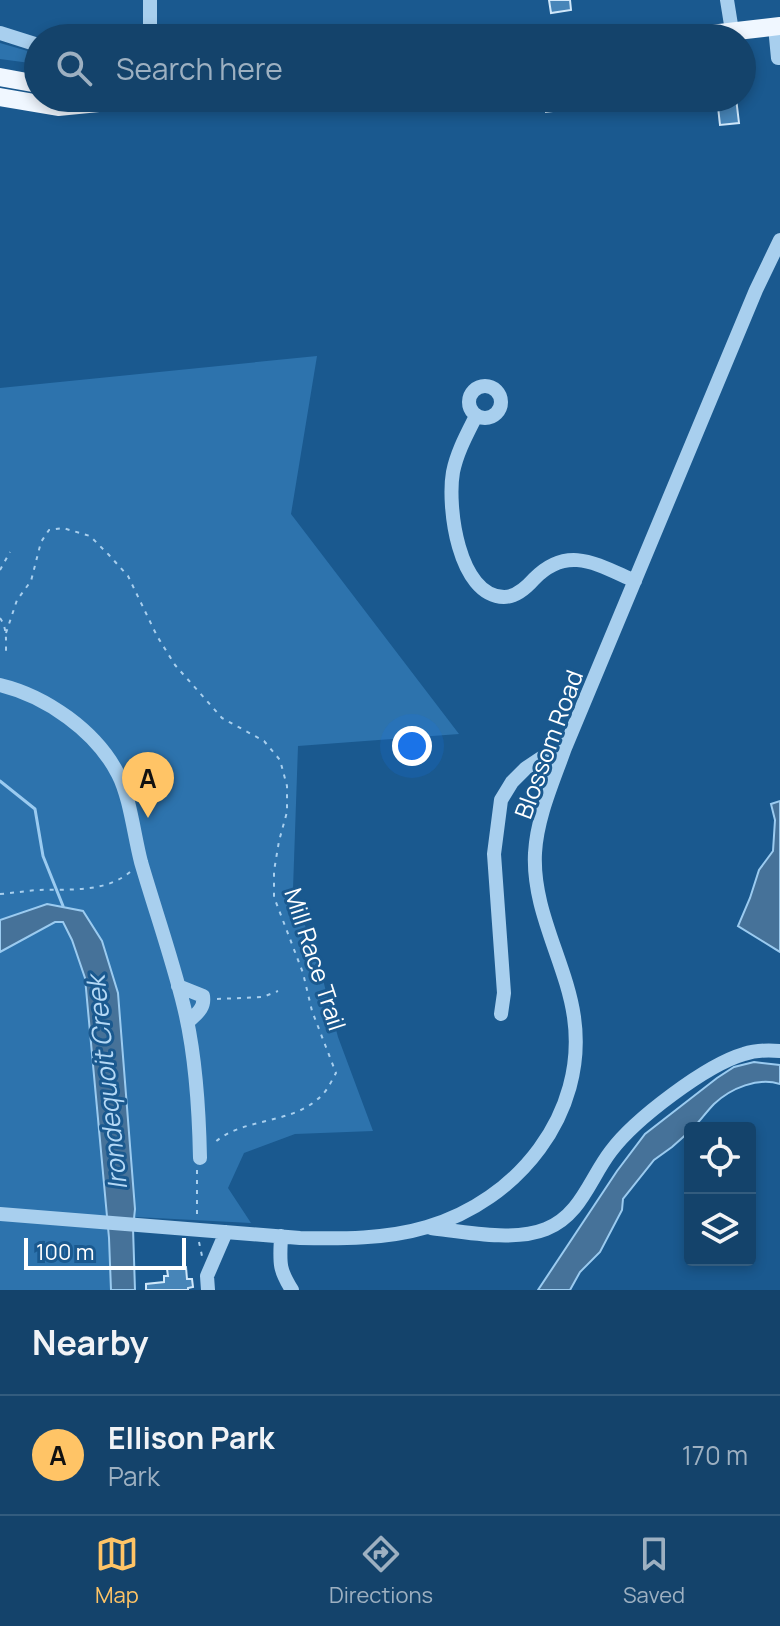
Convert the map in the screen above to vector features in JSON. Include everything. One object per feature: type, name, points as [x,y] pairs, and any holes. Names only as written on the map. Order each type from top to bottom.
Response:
[{"type":"main road","points":[[756,30],[778,26]]},
{"type":"main road","points":[[0,77],[24,81]]},
{"type":"main road","points":[[0,97],[24,101]]},
{"type":"street","points":[[150,0],[150,24]]},
{"type":"street","points":[[727,0],[734,24]]},
{"type":"street","points":[[778,26],[780,58]]},
{"type":"street","points":[[0,33],[24,41]]},
{"type":"street","name":"Blossom Road","points":[[0,1214],[281,1236],[373,1236],[426,1227],[454,1217],[500,1191],[524,1169],[544,1144],[567,1099],[576,1047],[571,996],[549,933],[536,880],[535,854],[544,809],[562,755],[756,290],[780,240]]},
{"type":"street","points":[[476,416],[453,471],[451,510],[468,570],[484,591],[507,597],[518,593],[552,565],[568,559],[590,561],[635,581]]},
{"type":"street","points":[[0,685],[27,693],[61,713],[94,742],[119,775],[188,1022],[200,1130],[200,1158]]},
{"type":"street","points":[[501,1014],[504,993],[494,854],[501,800],[512,782],[526,768],[541,758],[562,755]]},
{"type":"street","points":[[178,986],[203,996],[201,1009],[188,1022]]},
{"type":"street","points":[[426,1227],[513,1235],[548,1229],[572,1212],[582,1200],[600,1165],[637,1122],[703,1074],[734,1057],[761,1050],[780,1051]]},
{"type":"street","points":[[208,1290],[207,1276],[226,1232]]},
{"type":"street","points":[[281,1236],[279,1264],[292,1290]]},
{"type":"path","name":"Mill Race Trail","points":[[6,633],[17,600],[31,581],[41,542],[49,530],[63,528],[90,536],[128,576],[175,665],[222,718],[264,741],[280,760],[287,786],[287,812],[274,871],[274,897],[336,1073],[322,1095],[303,1109],[221,1136],[200,1158]]},
{"type":"path","points":[[0,570],[10,552]]},
{"type":"path","points":[[0,618],[6,633],[6,652]]},
{"type":"path","points":[[0,894],[108,885],[132,870]]},
{"type":"path","points":[[203,1000],[263,997],[278,991]]},
{"type":"shaded area","points":[[0,43],[24,50],[24,62],[0,59]]},
{"type":"shaded area","points":[[317,356],[291,514],[459,734],[298,746],[293,889],[338,1037],[373,1131],[295,1134],[244,1153],[228,1188],[251,1223],[136,1217],[133,1228],[135,1290],[0,1290],[0,388]]},
{"type":"water","points":[[780,801],[780,952],[738,926],[759,870],[773,851],[775,820],[771,804]]},
{"type":"water","name":"Irondequoit Creek","points":[[47,904],[83,911],[102,941],[118,993],[135,1209],[135,1290],[111,1290],[85,978],[72,940],[63,922],[55,922],[0,952],[0,920]]},
{"type":"water","points":[[754,1062],[780,1065],[780,1084],[763,1082],[745,1085],[714,1104],[698,1122],[684,1122],[684,1136],[654,1160],[623,1199],[622,1210],[600,1252],[580,1272],[570,1290],[538,1290],[645,1134],[734,1067]]},
{"type":"building","points":[[549,0],[570,0],[571,10],[551,13]]},
{"type":"building","points":[[719,112],[738,112],[739,123],[720,125]]},
{"type":"building","points":[[186,1267],[187,1279],[192,1279],[193,1287],[188,1290],[146,1290],[146,1284],[164,1282],[164,1276],[168,1276],[167,1269]]},
{"type":"waterway","points":[[0,781],[35,809],[43,856],[63,906]]},
{"type":"place","name":"Ellison Park","points":[[148,818]]}]
